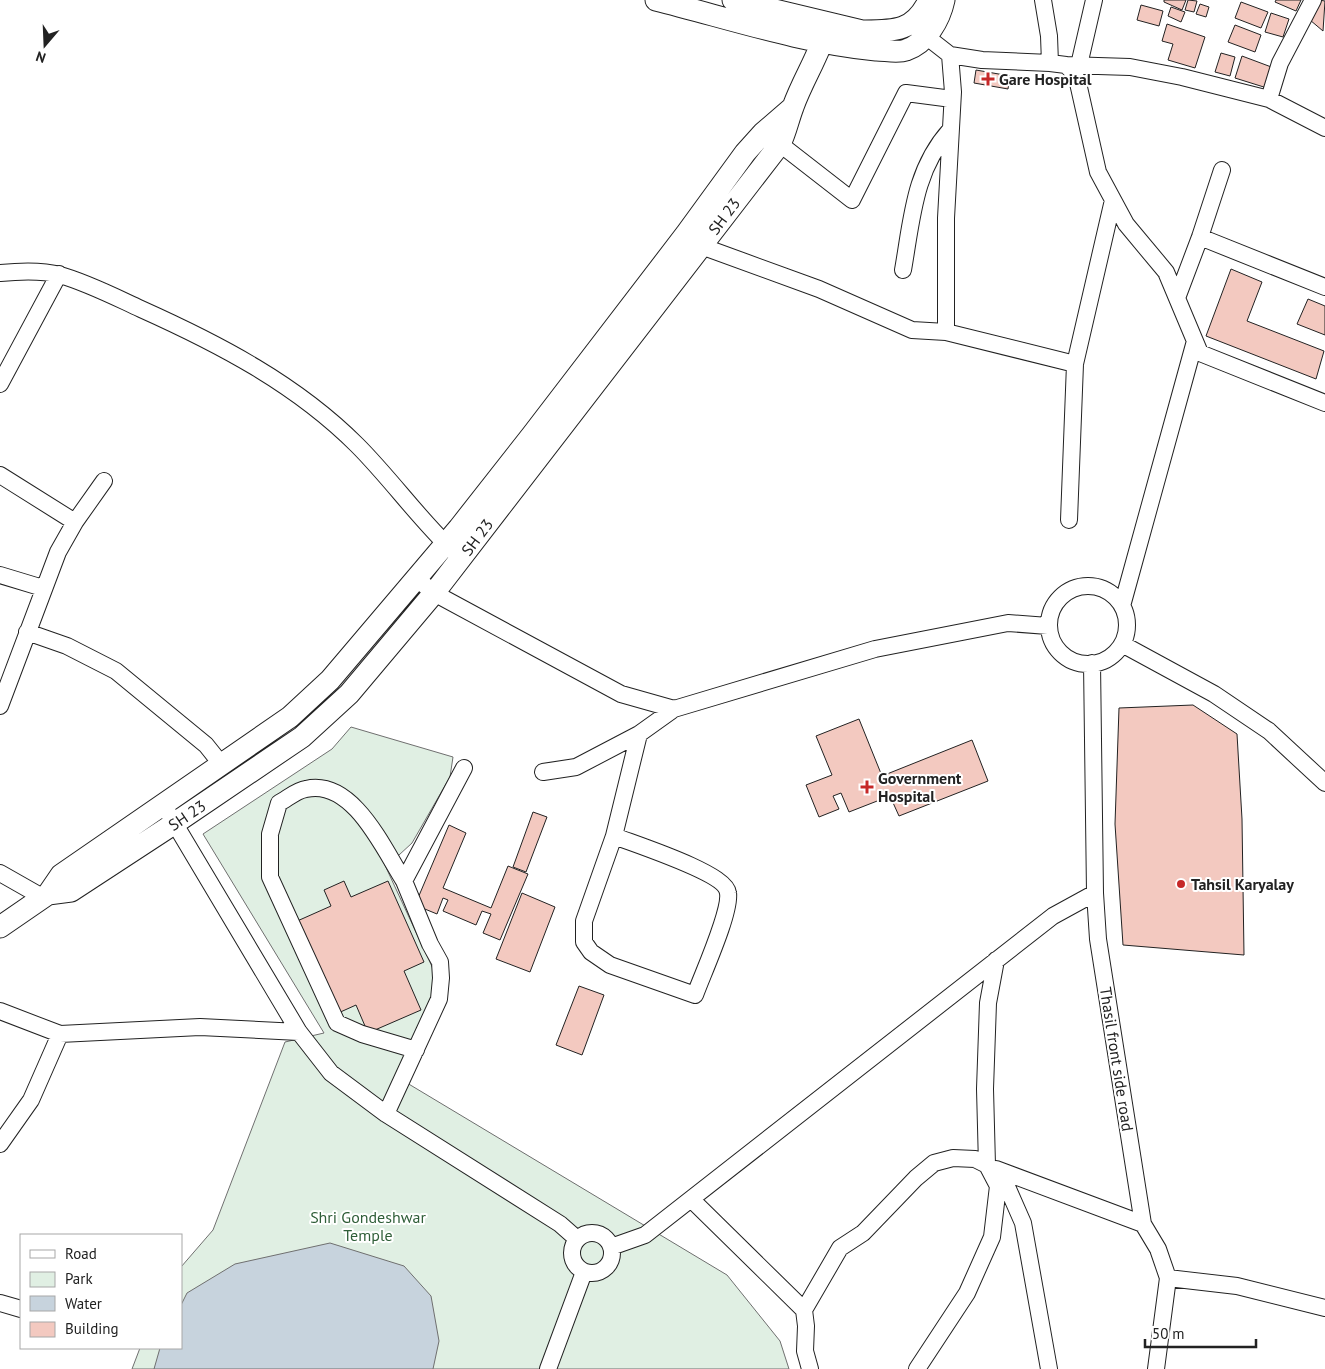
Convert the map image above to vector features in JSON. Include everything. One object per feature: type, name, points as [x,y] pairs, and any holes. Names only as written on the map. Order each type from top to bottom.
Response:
[{"type":"main road","points":[[656,0],[826,33]]},
{"type":"main road","points":[[733,0],[826,33],[862,48],[906,50],[919,43],[918,30],[933,3]]},
{"type":"main road","name":"SH 23","points":[[731,190],[780,144],[787,131],[792,108],[826,33]]},
{"type":"main road","points":[[0,927],[46,896],[61,875],[100,861],[163,806],[290,717],[330,680],[445,544],[560,414],[731,190],[763,132],[792,108]]},
{"type":"main road","name":"SH 23","points":[[100,861],[175,824],[302,737],[349,694],[461,559],[560,414]]},
{"type":"main road","points":[[255,742],[268,761]]},
{"type":"street","points":[[1042,0],[1049,36],[1065,64],[1074,73],[1078,83],[1098,172],[1126,224],[1166,272],[1200,353],[1325,403]]},
{"type":"street","points":[[1065,64],[1094,0]]},
{"type":"street","points":[[1269,99],[1280,63],[1313,0]]},
{"type":"street","points":[[918,30],[950,55],[982,60],[1130,67],[1182,77],[1269,99],[1325,128]]},
{"type":"street","points":[[946,332],[946,218],[952,99],[950,55]]},
{"type":"street","points":[[780,144],[852,200],[906,92],[952,99]]},
{"type":"street","points":[[903,270],[919,182],[936,147],[950,130]]},
{"type":"street","points":[[1177,298],[1222,170]]},
{"type":"street","points":[[1069,520],[1075,364],[1113,200]]},
{"type":"street","points":[[1200,237],[1325,287]]},
{"type":"street","points":[[693,240],[819,289],[912,330],[946,332],[1075,364]]},
{"type":"street","points":[[0,273],[16,271],[59,274],[92,287],[254,366],[305,398],[357,445],[445,544],[461,559]]},
{"type":"street","points":[[0,384],[59,274]]},
{"type":"street","points":[[1122,606],[1195,341]]},
{"type":"street","points":[[0,475],[75,522]]},
{"type":"street","points":[[0,706],[58,552],[75,522],[104,481]]},
{"type":"street","points":[[0,575],[43,588]]},
{"type":"street","points":[[416,578],[434,593],[621,694],[674,709]]},
{"type":"street","points":[[1090,586],[1103,589],[1114,596],[1122,606],[1126,619],[1126,632],[1122,644],[1109,656],[1092,663],[1080,663],[1068,658],[1058,650],[1051,639],[1048,626],[1050,613],[1056,601],[1065,592],[1077,587],[1090,586]]},
{"type":"street","points":[[543,772],[576,767],[638,734],[674,709],[875,649],[1008,623],[1048,626]]},
{"type":"street","points":[[27,632],[67,646],[116,671],[206,746],[222,765]]},
{"type":"street","points":[[1122,644],[1214,694],[1269,731],[1325,783]]},
{"type":"street","name":"Thasil front side road","points":[[1092,663],[1095,893],[1098,939],[1142,1224]]},
{"type":"street","points":[[614,836],[706,871],[724,883],[728,892],[726,911],[695,995],[610,965],[591,952],[584,942],[584,921],[614,836],[638,734]]},
{"type":"street","points":[[404,881],[464,768]]},
{"type":"street","points":[[386,1114],[416,1050],[439,999],[440,962],[430,944],[404,881],[372,827],[342,796],[316,788],[304,789],[279,804],[270,834],[270,877],[338,1023],[362,1034],[416,1050]]},
{"type":"street","points":[[163,806],[299,1032],[331,1072],[386,1114],[560,1224],[577,1239]]},
{"type":"street","points":[[0,874],[46,896]]},
{"type":"street","points":[[611,1247],[645,1235],[1053,916],[1095,893]]},
{"type":"street","points":[[917,1369],[967,1293],[992,1237],[998,1186],[987,1165],[985,1089],[988,1003],[996,960]]},
{"type":"street","points":[[0,1011],[60,1034],[200,1027],[299,1032]]},
{"type":"street","points":[[0,1144],[31,1100],[60,1034]]},
{"type":"street","points":[[810,1369],[805,1351],[806,1326],[804,1310],[840,1248],[863,1233],[916,1178],[934,1163],[953,1158],[975,1159],[1082,1203],[1142,1224],[1158,1248],[1168,1278],[1156,1369]]},
{"type":"street","points":[[987,1165],[1005,1182],[1023,1223],[1049,1369]]},
{"type":"street","points":[[691,1199],[804,1310]]},
{"type":"street","points":[[585,1234],[599,1234],[605,1237],[611,1247],[612,1255],[607,1266],[596,1273],[584,1272],[573,1262],[571,1256],[572,1248],[577,1239],[585,1234]]},
{"type":"street","points":[[548,1369],[584,1272]]},
{"type":"street","points":[[1168,1278],[1237,1286],[1325,1308]]},
{"type":"street","points":[[0,1303],[20,1309]]},
{"type":"green space","name":"Shri Gondeshwar Temple","points":[[351,727],[453,757],[450,777],[412,843],[399,855],[383,861],[434,971],[435,1002],[397,1077],[727,1275],[780,1341],[789,1369],[132,1369],[140,1349],[182,1349],[182,1266],[213,1230],[285,1042],[324,1033],[203,834],[332,749]]},
{"type":"water","points":[[330,1243],[404,1266],[431,1296],[439,1341],[433,1369],[154,1369],[160,1349],[182,1349],[182,1303],[187,1293],[235,1264]]},
{"type":"building","points":[[1164,0],[1186,0],[1182,10],[1164,2]]},
{"type":"building","points":[[1188,0],[1197,1],[1194,12],[1185,10]]},
{"type":"building","points":[[1276,0],[1301,0],[1296,11],[1275,2]]},
{"type":"building","points":[[1319,0],[1325,1],[1323,31],[1310,20]]},
{"type":"building","points":[[1241,2],[1268,12],[1261,28],[1235,18]]},
{"type":"building","points":[[1200,4],[1209,7],[1206,17],[1196,14]]},
{"type":"building","points":[[1141,5],[1163,11],[1159,26],[1137,20]]},
{"type":"building","points":[[1171,7],[1185,12],[1181,22],[1168,16]]},
{"type":"building","points":[[1271,13],[1289,19],[1283,37],[1265,32]]},
{"type":"building","points":[[1167,24],[1205,37],[1195,68],[1168,60],[1173,44],[1162,41]]},
{"type":"building","points":[[1235,25],[1261,35],[1255,52],[1228,42]]},
{"type":"building","points":[[1221,53],[1235,57],[1230,76],[1215,72]]},
{"type":"building","points":[[1242,56],[1274,68],[1267,88],[1235,78]]},
{"type":"building","points":[[976,70],[1010,76],[1008,89],[974,83]]},
{"type":"building","points":[[1231,269],[1262,282],[1247,321],[1324,351],[1316,379],[1206,336]]},
{"type":"building","points":[[1308,299],[1325,306],[1325,335],[1297,324]]},
{"type":"building","name":"Tahsil Karyalay","points":[[1193,705],[1237,734],[1242,819],[1244,955],[1123,945],[1115,824],[1119,708]]},
{"type":"building","points":[[859,719],[882,776],[972,740],[988,781],[899,816],[890,796],[849,812],[841,793],[833,796],[839,809],[819,817],[806,785],[832,775],[816,736]]},
{"type":"building","points":[[533,812],[547,817],[526,872],[513,867]]},
{"type":"building","points":[[449,825],[466,833],[443,888],[491,908],[508,866],[528,874],[500,940],[483,933],[491,914],[482,911],[476,925],[443,911],[448,900],[443,898],[437,914],[415,905]]},
{"type":"building","points":[[344,881],[351,897],[388,881],[424,962],[404,971],[421,1010],[368,1033],[356,1005],[336,1014],[295,922],[331,906],[324,890]]},
{"type":"building","points":[[522,893],[555,907],[530,972],[496,959]]},
{"type":"building","points":[[579,986],[604,995],[582,1055],[556,1045]]},
{"type":"place","name":"Gare Hospital","points":[[988,79]]},
{"type":"place","name":"Government Hospital","points":[[867,787]]},
{"type":"place","name":"Tahsil Karyalay","points":[[1181,884]]}]
